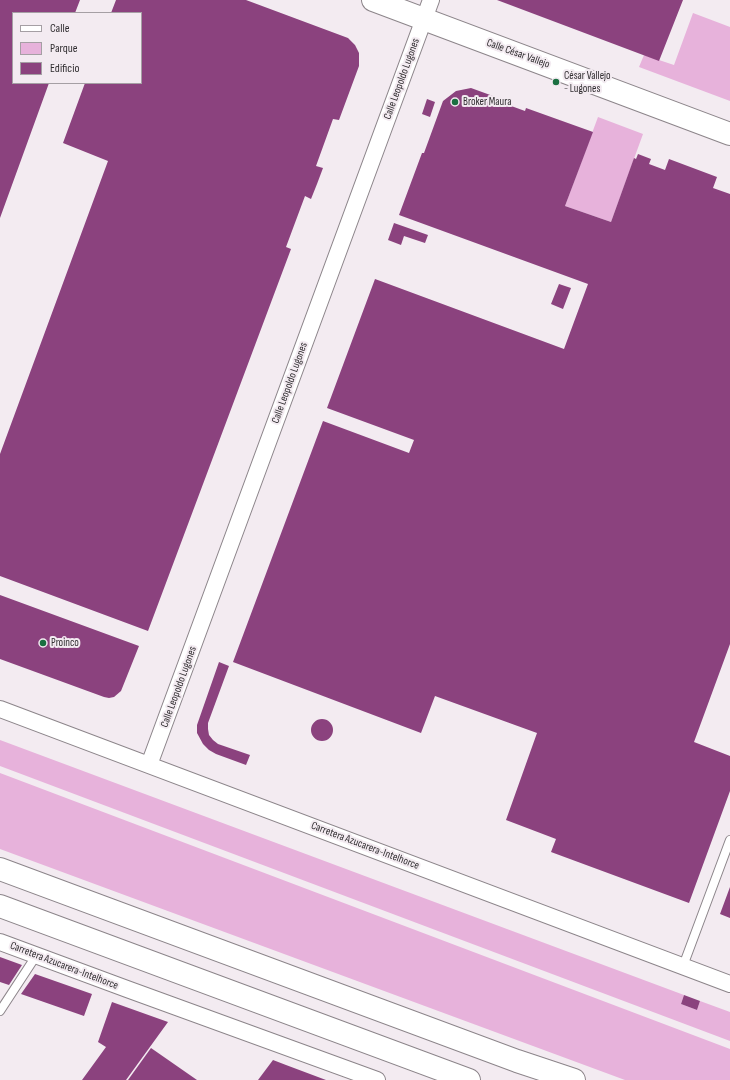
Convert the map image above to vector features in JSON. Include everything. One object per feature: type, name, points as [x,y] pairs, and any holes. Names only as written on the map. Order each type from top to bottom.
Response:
[{"type":"main road","name":"Calle César Vallejo","points":[[373,0],[427,10],[730,134]]},
{"type":"main road","points":[[0,869],[517,1061],[574,1080]]},
{"type":"main road","points":[[0,906],[469,1080]]},
{"type":"street","name":"Calle Leopoldo Lugones","points":[[149,765],[427,10]]},
{"type":"street","name":"Carretera Azucarera-Intelhorce","points":[[0,709],[730,984]]},
{"type":"street","name":"Carretera Azucarera-Intelhorce","points":[[0,942],[377,1080]]},
{"type":"lane","points":[[682,966],[730,840]]},
{"type":"lane","points":[[0,1011],[36,956]]},
{"type":"green space","points":[[693,13],[730,27],[730,101],[639,67],[644,55],[674,65]]},
{"type":"green space","points":[[598,117],[643,134],[611,222],[565,206]]},
{"type":"green space","points":[[0,740],[684,995],[681,1004],[697,1010],[700,1001],[730,1012],[730,1041],[0,766]]},
{"type":"green space","points":[[0,773],[730,1049],[730,1080],[625,1080],[0,849]]},
{"type":"building","points":[[0,0],[80,0],[75,12],[12,12],[12,84],[49,84],[0,218]]},
{"type":"building","points":[[116,0],[246,0],[348,38],[355,45],[359,53],[359,66],[339,120],[333,119],[316,166],[323,168],[311,199],[305,196],[286,247],[291,249],[148,631],[0,576],[0,454],[108,161],[63,143],[85,84],[142,84],[142,12],[111,12]]},
{"type":"building","points":[[497,0],[683,0],[659,61]]},
{"type":"building","points":[[471,88],[493,96],[492,99],[525,111],[526,108],[593,132],[565,206],[611,222],[634,158],[636,159],[638,154],[651,159],[649,164],[665,170],[669,159],[717,177],[713,188],[730,194],[730,644],[694,742],[730,756],[730,791],[689,903],[551,852],[556,839],[506,820],[537,733],[435,696],[421,733],[233,662],[323,421],[409,453],[414,440],[327,408],[375,279],[564,349],[588,284],[399,215],[443,101],[456,91]]},
{"type":"building","points":[[427,99],[435,102],[430,117],[422,114]]},
{"type":"building","points":[[394,223],[428,235],[425,243],[404,236],[401,245],[388,240]]},
{"type":"building","points":[[559,284],[571,288],[563,309],[551,304]]},
{"type":"building","points":[[0,595],[139,646],[121,691],[114,697],[104,697],[0,659]]},
{"type":"building","points":[[219,662],[229,666],[208,723],[209,735],[218,744],[250,755],[246,765],[209,750],[203,744],[197,733],[197,725]]},
{"type":"building","points":[[322,719],[326,720],[332,726],[332,734],[326,740],[322,741],[318,740],[312,734],[311,730],[312,726],[318,720]]},
{"type":"building","points":[[730,887],[730,918],[720,914]]},
{"type":"building","points":[[0,957],[22,965],[9,985],[0,982]]},
{"type":"building","points":[[35,974],[92,994],[84,1016],[21,994]]},
{"type":"building","points":[[684,995],[700,1001],[697,1010],[681,1004]]},
{"type":"building","points":[[112,1002],[168,1022],[126,1080],[82,1080],[106,1047],[98,1042]]},
{"type":"building","points":[[151,1048],[197,1080],[128,1080]]},
{"type":"building","points":[[273,1060],[286,1065],[326,1080],[258,1080]]},
{"type":"place","name":"César Vallejo - Lugones","points":[[556,82]]},
{"type":"place","name":"Broker Maura","points":[[455,102]]},
{"type":"place","name":"Proinco","points":[[43,643]]}]
